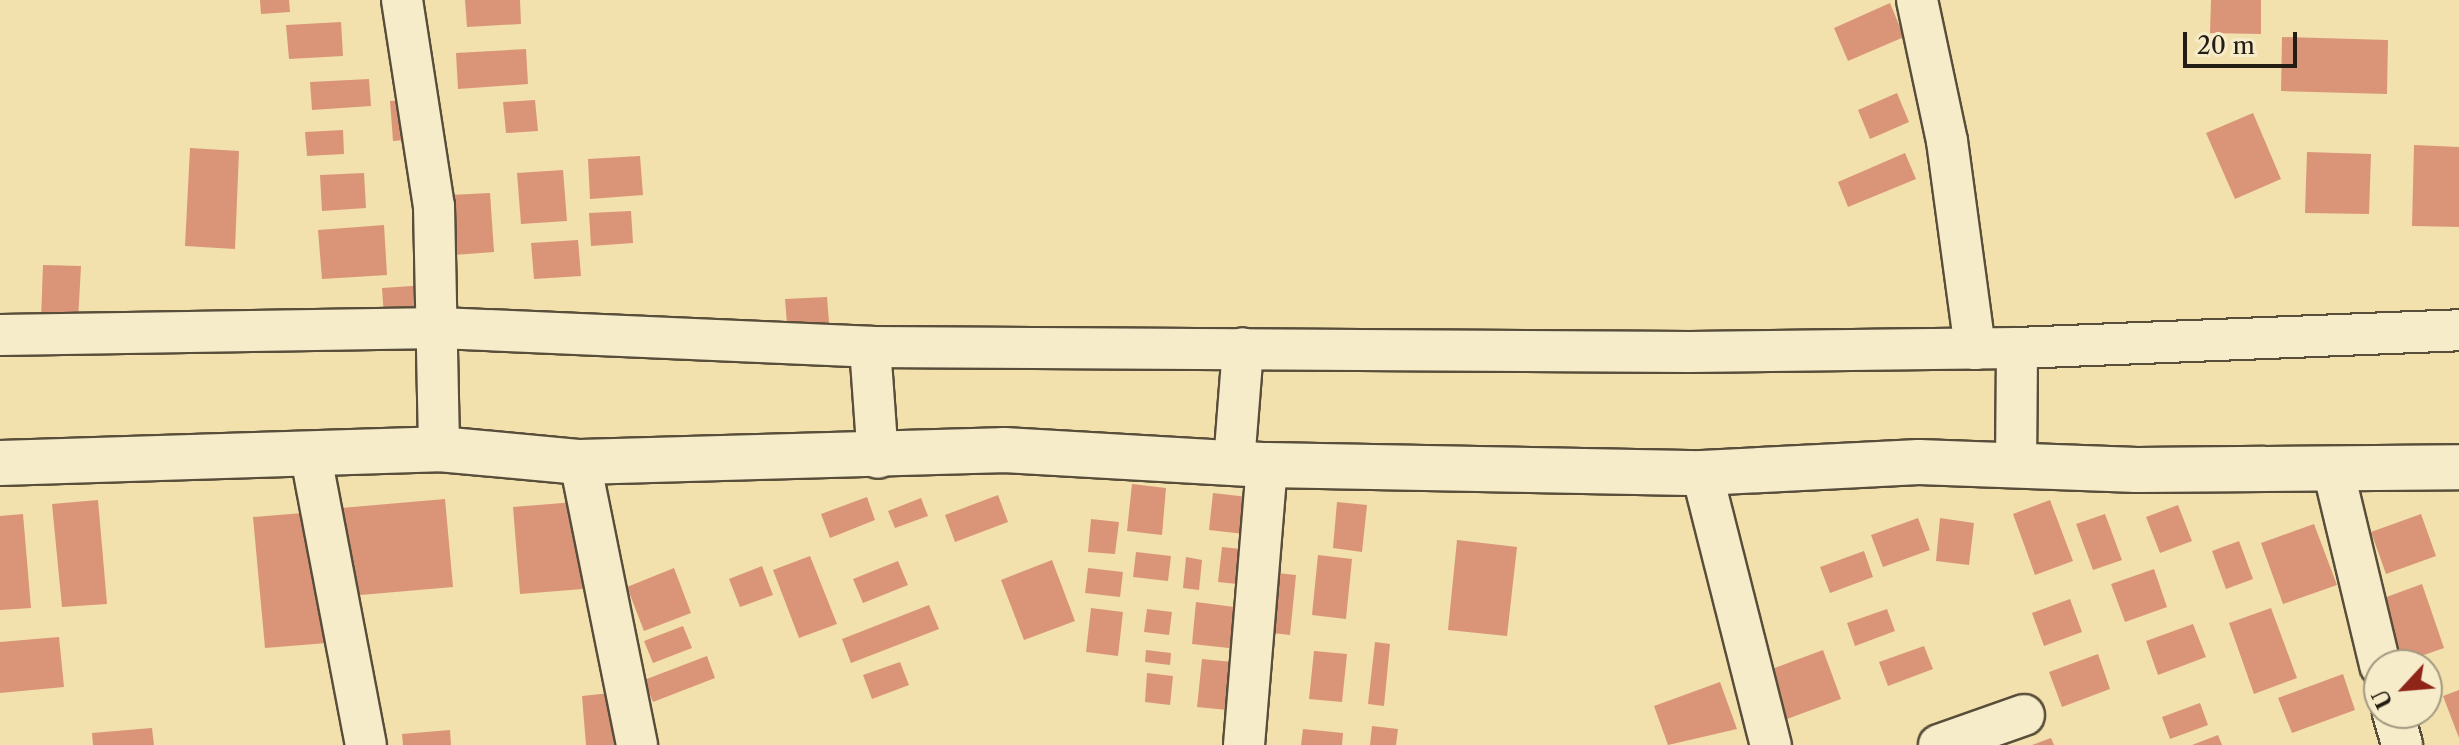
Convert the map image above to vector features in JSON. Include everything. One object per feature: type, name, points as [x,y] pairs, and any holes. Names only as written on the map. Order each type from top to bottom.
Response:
[{"type":"main road","points":[[0,463],[311,457],[439,449],[580,462],[876,447],[1247,454],[1702,473],[2016,456],[2333,469],[2459,467]]},
{"type":"street","points":[[402,0],[434,206],[440,331],[439,449]]},
{"type":"street","points":[[1917,0],[1947,141],[1975,349]]},
{"type":"street","points":[[0,335],[440,331],[870,353],[1243,355],[1975,349],[2016,354],[2459,330]]},
{"type":"street","points":[[870,353],[876,447]]},
{"type":"street","points":[[2016,354],[2016,456]]},
{"type":"street","points":[[1243,355],[1247,454],[1244,745]]},
{"type":"street","points":[[311,457],[366,745]]},
{"type":"street","points":[[580,462],[637,745]]},
{"type":"street","points":[[2333,469],[2376,649]]},
{"type":"street","points":[[1702,473],[1771,745]]},
{"type":"street","points":[[1939,745],[1979,738],[2024,715]]},
{"type":"building","points":[[260,0],[289,0],[290,12],[261,14]]},
{"type":"building","points":[[465,0],[520,0],[521,24],[467,27]]},
{"type":"building","points":[[2211,0],[2261,0],[2261,34],[2210,33]]},
{"type":"building","points":[[1890,3],[1904,37],[1848,61],[1834,28]]},
{"type":"building","points":[[341,22],[343,56],[289,59],[286,25]]},
{"type":"building","points":[[2282,37],[2388,40],[2387,94],[2281,91]]},
{"type":"building","points":[[526,49],[528,84],[458,89],[456,53]]},
{"type":"building","points":[[369,79],[371,106],[312,110],[310,82]]},
{"type":"building","points":[[1897,93],[1909,122],[1870,139],[1858,110]]},
{"type":"building","points":[[414,100],[416,139],[393,141],[390,101]]},
{"type":"building","points":[[535,100],[538,131],[506,133],[503,102]]},
{"type":"building","points":[[2253,113],[2281,179],[2235,199],[2206,133]]},
{"type":"building","points":[[343,130],[344,154],[307,156],[305,132]]},
{"type":"building","points":[[2414,145],[2459,147],[2459,227],[2412,226]]},
{"type":"building","points":[[190,148],[239,151],[235,249],[185,246]]},
{"type":"building","points":[[2307,152],[2371,154],[2369,214],[2305,213]]},
{"type":"building","points":[[1905,153],[1916,179],[1848,207],[1838,182]]},
{"type":"building","points":[[640,156],[643,195],[590,199],[588,159]]},
{"type":"building","points":[[563,170],[567,221],[521,224],[517,173]]},
{"type":"building","points":[[364,173],[366,208],[322,211],[320,175]]},
{"type":"building","points":[[490,193],[494,252],[454,255],[450,195]]},
{"type":"building","points":[[631,211],[633,243],[591,246],[589,213]]},
{"type":"building","points":[[384,225],[387,275],[322,279],[318,230]]},
{"type":"building","points":[[578,240],[581,276],[534,279],[531,243]]},
{"type":"building","points":[[43,265],[81,266],[78,321],[41,319]]},
{"type":"building","points":[[427,285],[429,315],[384,317],[382,288]]},
{"type":"building","points":[[827,297],[830,335],[788,338],[785,299]]},
{"type":"building","points":[[1132,484],[1166,488],[1162,535],[1127,531]]},
{"type":"building","points":[[1213,493],[1248,497],[1244,534],[1209,530]]},
{"type":"building","points":[[998,495],[1008,522],[955,542],[945,515]]},
{"type":"building","points":[[867,497],[875,520],[830,538],[821,514]]},
{"type":"building","points":[[921,498],[928,516],[895,528],[888,511]]},
{"type":"building","points":[[445,499],[453,587],[349,596],[341,508]]},
{"type":"building","points":[[98,500],[107,604],[62,607],[52,504]]},
{"type":"building","points":[[2050,500],[2073,561],[2035,575],[2013,514]]},
{"type":"building","points":[[575,502],[583,589],[520,594],[513,507]]},
{"type":"building","points":[[1337,502],[1367,505],[1362,552],[1333,548]]},
{"type":"building","points":[[2178,505],[2192,541],[2160,553],[2146,517]]},
{"type":"building","points":[[315,512],[327,643],[265,648],[253,517]]},
{"type":"building","points":[[23,514],[31,608],[0,610],[0,516]]},
{"type":"building","points":[[2105,514],[2122,560],[2093,570],[2076,524]]},
{"type":"building","points":[[2421,514],[2436,556],[2386,574],[2371,532]]},
{"type":"building","points":[[1918,518],[1930,550],[1883,567],[1871,535]]},
{"type":"building","points":[[1940,518],[1974,523],[1969,565],[1936,561]]},
{"type":"building","points":[[1091,519],[1119,522],[1115,554],[1088,552]]},
{"type":"building","points":[[2314,524],[2337,585],[2283,604],[2261,543]]},
{"type":"building","points":[[1457,540],[1517,547],[1507,636],[1448,630]]},
{"type":"building","points":[[2239,541],[2253,579],[2226,589],[2212,551]]},
{"type":"building","points":[[1222,547],[1250,550],[1246,585],[1218,582]]},
{"type":"building","points":[[1864,551],[1873,577],[1830,593],[1820,567]]},
{"type":"building","points":[[1136,552],[1171,556],[1168,581],[1133,577]]},
{"type":"building","points":[[1318,555],[1352,559],[1346,619],[1312,615]]},
{"type":"building","points":[[810,556],[837,624],[799,638],[773,570]]},
{"type":"building","points":[[1186,557],[1202,560],[1199,590],[1183,588]]},
{"type":"building","points":[[1052,560],[1075,621],[1024,640],[1001,580]]},
{"type":"building","points":[[898,561],[908,585],[863,603],[853,579]]},
{"type":"building","points":[[762,566],[773,595],[740,607],[729,579]]},
{"type":"building","points":[[674,568],[691,613],[644,631],[627,587]]},
{"type":"building","points":[[1088,568],[1123,572],[1120,597],[1085,593]]},
{"type":"building","points":[[2154,569],[2167,607],[2125,622],[2111,584]]},
{"type":"building","points":[[1268,572],[1296,575],[1290,635],[1262,632]]},
{"type":"building","points":[[2422,584],[2444,648],[2399,649],[2381,599]]},
{"type":"building","points":[[2070,599],[2082,632],[2044,646],[2032,613]]},
{"type":"building","points":[[1196,602],[1242,608],[1238,649],[1192,644]]},
{"type":"building","points":[[929,605],[939,629],[851,663],[842,639]]},
{"type":"building","points":[[1091,608],[1123,612],[1118,656],[1086,652]]},
{"type":"building","points":[[2271,608],[2297,678],[2254,694],[2229,623]]},
{"type":"building","points":[[1147,609],[1172,612],[1169,635],[1144,632]]},
{"type":"building","points":[[1887,609],[1895,631],[1855,646],[1847,623]]},
{"type":"building","points":[[2193,624],[2206,657],[2158,675],[2146,641]]},
{"type":"building","points":[[683,626],[692,648],[653,663],[644,641]]},
{"type":"building","points":[[59,637],[64,687],[0,693],[0,642]]},
{"type":"building","points":[[1375,642],[1390,644],[1384,706],[1368,704]]},
{"type":"building","points":[[1924,646],[1933,669],[1888,686],[1879,662]]},
{"type":"building","points":[[1146,650],[1171,653],[1170,665],[1145,662]]},
{"type":"building","points":[[1823,650],[1841,699],[1779,722],[1761,673]]},
{"type":"building","points":[[1314,651],[1347,654],[1342,702],[1309,699]]},
{"type":"building","points":[[2098,654],[2110,689],[2062,707],[2049,672]]},
{"type":"building","points":[[707,656],[715,678],[653,702],[644,680]]},
{"type":"building","points":[[1202,659],[1243,663],[1238,711],[1197,707]]},
{"type":"building","points":[[900,662],[909,685],[872,699],[863,675]]},
{"type":"building","points":[[1147,673],[1173,676],[1170,705],[1145,702]]},
{"type":"building","points":[[2343,674],[2355,710],[2292,733],[2278,698]]},
{"type":"building","points":[[1720,682],[1737,729],[1668,745],[1654,706]]},
{"type":"building","points":[[2459,690],[2459,738],[2443,696]]},
{"type":"building","points":[[610,693],[614,745],[586,745],[582,696]]},
{"type":"building","points":[[2200,703],[2208,725],[2170,739],[2162,717]]},
{"type":"building","points":[[1372,726],[1398,729],[1396,745],[1370,745]]},
{"type":"building","points":[[152,728],[154,745],[93,745],[92,733]]},
{"type":"building","points":[[1303,729],[1343,733],[1342,745],[1301,745]]},
{"type":"building","points":[[450,730],[451,745],[403,745],[402,734]]},
{"type":"building","points":[[2218,735],[2222,745],[2192,745]]},
{"type":"building","points":[[2051,738],[2054,745],[2032,745]]}]
